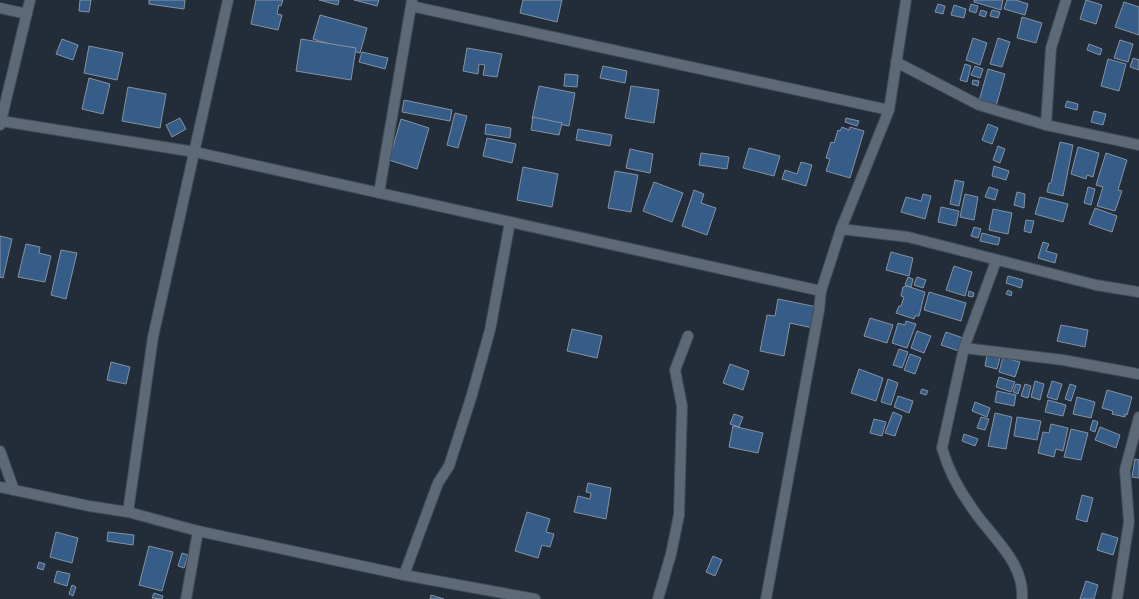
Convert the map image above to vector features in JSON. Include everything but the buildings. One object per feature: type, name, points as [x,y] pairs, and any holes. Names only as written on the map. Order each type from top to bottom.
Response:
[{"type":"street","points":[[30,0],[0,123],[194,152],[380,192],[821,291]]},
{"type":"street","points":[[128,512],[153,337],[228,0]]},
{"type":"street","points":[[766,599],[818,318],[821,291],[841,229],[889,110],[906,0]]},
{"type":"street","points":[[1046,125],[1051,48],[1066,0]]},
{"type":"street","points":[[380,192],[411,3],[889,110]]},
{"type":"street","points":[[0,8],[27,14]]},
{"type":"street","points":[[896,62],[978,105],[1046,125],[1139,145]]},
{"type":"street","points":[[404,575],[438,483],[449,466],[471,398],[490,330],[510,222]]},
{"type":"street","points":[[841,229],[908,237],[996,261],[1096,285],[1139,292]]},
{"type":"street","points":[[996,261],[964,348],[942,448],[946,462],[971,508],[1017,567],[1022,581],[1022,599]]},
{"type":"street","points":[[658,599],[671,554],[679,515],[682,406],[675,370],[688,336]]},
{"type":"street","points":[[964,348],[1063,360],[1139,374]]},
{"type":"street","points":[[1117,599],[1129,522],[1126,470],[1139,417]]},
{"type":"street","points":[[0,451],[14,490]]},
{"type":"street","points":[[0,487],[128,512],[198,531],[404,575],[535,599]]},
{"type":"street","points":[[186,599],[198,531]]}]
